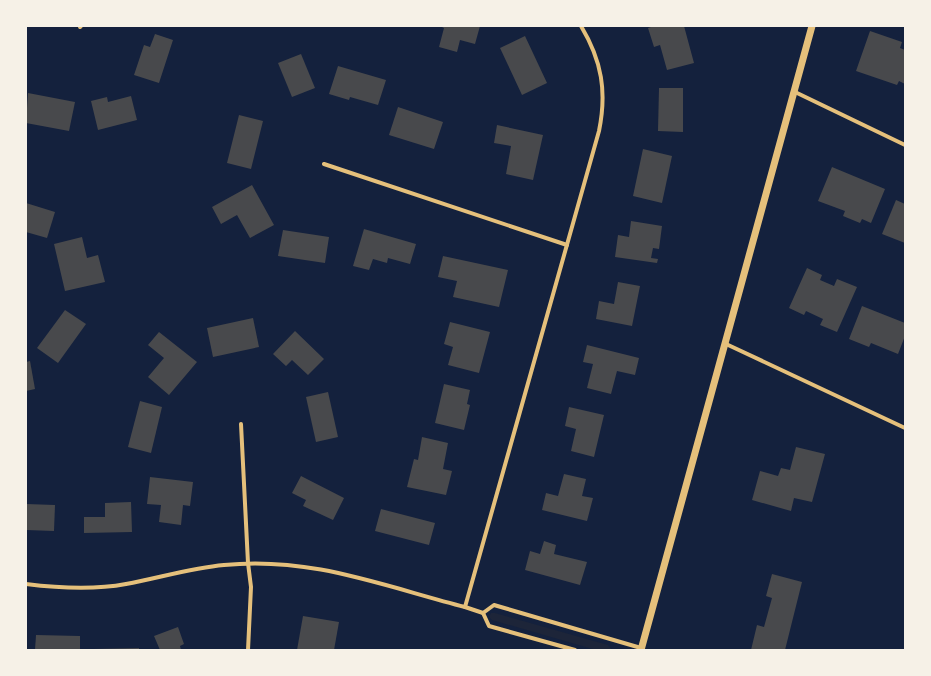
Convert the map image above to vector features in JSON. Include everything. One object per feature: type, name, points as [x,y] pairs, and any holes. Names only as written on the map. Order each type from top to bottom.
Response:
[{"type":"street","points":[[465,607],[599,131],[604,96],[596,57],[581,26]]},
{"type":"street","points":[[483,613],[494,605],[641,649],[712,386],[726,344],[812,26]]},
{"type":"street","points":[[794,92],[905,145]]},
{"type":"street","points":[[324,164],[567,245]]},
{"type":"street","points":[[726,344],[905,428]]},
{"type":"street","points":[[241,424],[251,594],[248,650]]},
{"type":"street","points":[[26,584],[68,587],[126,584],[167,574],[224,564],[270,564],[333,570],[465,607],[483,613],[489,626],[575,650]]},
{"type":"shaded area","points":[[491,613],[608,645],[612,650],[596,650],[492,620],[489,617]]},
{"type":"building","points":[[440,26],[480,26],[475,44],[460,40],[457,52],[439,47],[444,28]]},
{"type":"building","points":[[654,26],[684,26],[694,63],[667,70],[660,45],[654,47],[648,28]]},
{"type":"building","points":[[870,31],[902,42],[900,48],[905,50],[905,84],[899,81],[897,85],[856,71]]},
{"type":"building","points":[[155,34],[173,40],[159,83],[134,75],[144,45],[150,47]]},
{"type":"building","points":[[525,36],[547,83],[522,95],[500,48]]},
{"type":"building","points":[[301,54],[315,88],[292,97],[278,63]]},
{"type":"building","points":[[338,66],[386,80],[378,105],[350,97],[349,100],[329,94]]},
{"type":"building","points":[[659,88],[683,88],[683,132],[658,131]]},
{"type":"building","points":[[28,93],[75,102],[69,131],[26,123]]},
{"type":"building","points":[[131,96],[137,120],[98,130],[91,101],[107,97],[108,102]]},
{"type":"building","points":[[398,107],[443,122],[434,149],[389,135]]},
{"type":"building","points":[[239,115],[263,121],[251,169],[227,163]]},
{"type":"building","points":[[497,125],[543,135],[533,180],[506,174],[511,146],[494,143]]},
{"type":"building","points":[[643,149],[672,156],[662,203],[633,196]]},
{"type":"building","points":[[832,167],[885,189],[871,223],[862,219],[860,223],[843,216],[845,211],[818,201]]},
{"type":"building","points":[[252,185],[274,225],[250,238],[237,215],[221,224],[212,207]]},
{"type":"building","points":[[896,200],[905,204],[905,243],[882,234]]},
{"type":"building","points":[[26,203],[55,212],[47,238],[26,232]]},
{"type":"building","points":[[631,221],[662,226],[659,249],[653,248],[651,258],[658,259],[657,263],[615,257],[618,235],[629,237]]},
{"type":"building","points":[[364,229],[416,244],[410,264],[388,258],[387,263],[373,259],[369,270],[353,266]]},
{"type":"building","points":[[283,230],[329,237],[325,263],[278,256]]},
{"type":"building","points":[[82,237],[87,258],[98,255],[105,282],[65,291],[54,244]]},
{"type":"building","points":[[443,256],[508,270],[499,307],[453,297],[457,281],[438,277]]},
{"type":"building","points":[[807,268],[822,275],[820,280],[834,286],[837,279],[857,287],[837,332],[820,325],[823,319],[806,311],[804,315],[789,308]]},
{"type":"building","points":[[618,282],[640,286],[632,326],[596,319],[599,301],[614,304]]},
{"type":"building","points":[[862,306],[905,323],[905,336],[898,354],[871,343],[869,347],[849,339]]},
{"type":"building","points":[[65,310],[86,324],[58,363],[37,348]]},
{"type":"building","points":[[253,318],[259,347],[213,357],[207,328]]},
{"type":"building","points":[[450,322],[490,332],[479,373],[448,365],[453,347],[444,344]]},
{"type":"building","points":[[295,331],[324,359],[308,375],[292,360],[286,366],[273,354]]},
{"type":"building","points":[[159,332],[197,362],[169,395],[148,377],[164,358],[148,345]]},
{"type":"building","points":[[587,345],[639,358],[635,375],[617,371],[611,394],[587,388],[593,364],[583,362]]},
{"type":"building","points":[[30,361],[35,389],[26,391],[26,362]]},
{"type":"building","points":[[444,384],[470,390],[467,404],[470,405],[464,430],[435,423]]},
{"type":"building","points":[[328,392],[338,437],[316,442],[306,397]]},
{"type":"building","points":[[140,401],[162,407],[151,453],[128,447]]},
{"type":"building","points":[[569,407],[604,415],[594,457],[571,451],[576,429],[565,426]]},
{"type":"building","points":[[422,437],[448,443],[443,469],[452,471],[446,495],[407,487],[414,459],[418,460]]},
{"type":"building","points":[[796,447],[825,454],[812,502],[794,498],[791,511],[752,500],[760,471],[778,476],[781,468],[790,470]]},
{"type":"building","points":[[564,474],[586,479],[582,496],[593,498],[587,521],[542,510],[546,493],[558,496]]},
{"type":"building","points":[[301,476],[344,498],[333,520],[303,506],[306,500],[292,493]]},
{"type":"building","points":[[150,477],[193,482],[190,506],[183,505],[181,525],[159,522],[161,505],[147,504]]},
{"type":"building","points":[[131,502],[132,532],[84,533],[84,517],[105,517],[105,503]]},
{"type":"building","points":[[26,504],[55,505],[54,531],[26,530]]},
{"type":"building","points":[[381,509],[435,523],[429,545],[375,531]]},
{"type":"building","points":[[544,541],[556,545],[554,554],[587,562],[580,585],[525,570],[530,551],[540,554]]},
{"type":"building","points":[[772,574],[802,582],[785,650],[751,650],[757,625],[764,627],[772,598],[766,596]]},
{"type":"building","points":[[303,616],[339,622],[334,650],[297,650]]},
{"type":"building","points":[[178,627],[184,644],[180,646],[181,650],[160,650],[154,636]]},
{"type":"building","points":[[36,635],[80,636],[80,650],[35,650]]},
{"type":"building","points":[[139,648],[139,650],[93,650],[93,649]]}]
